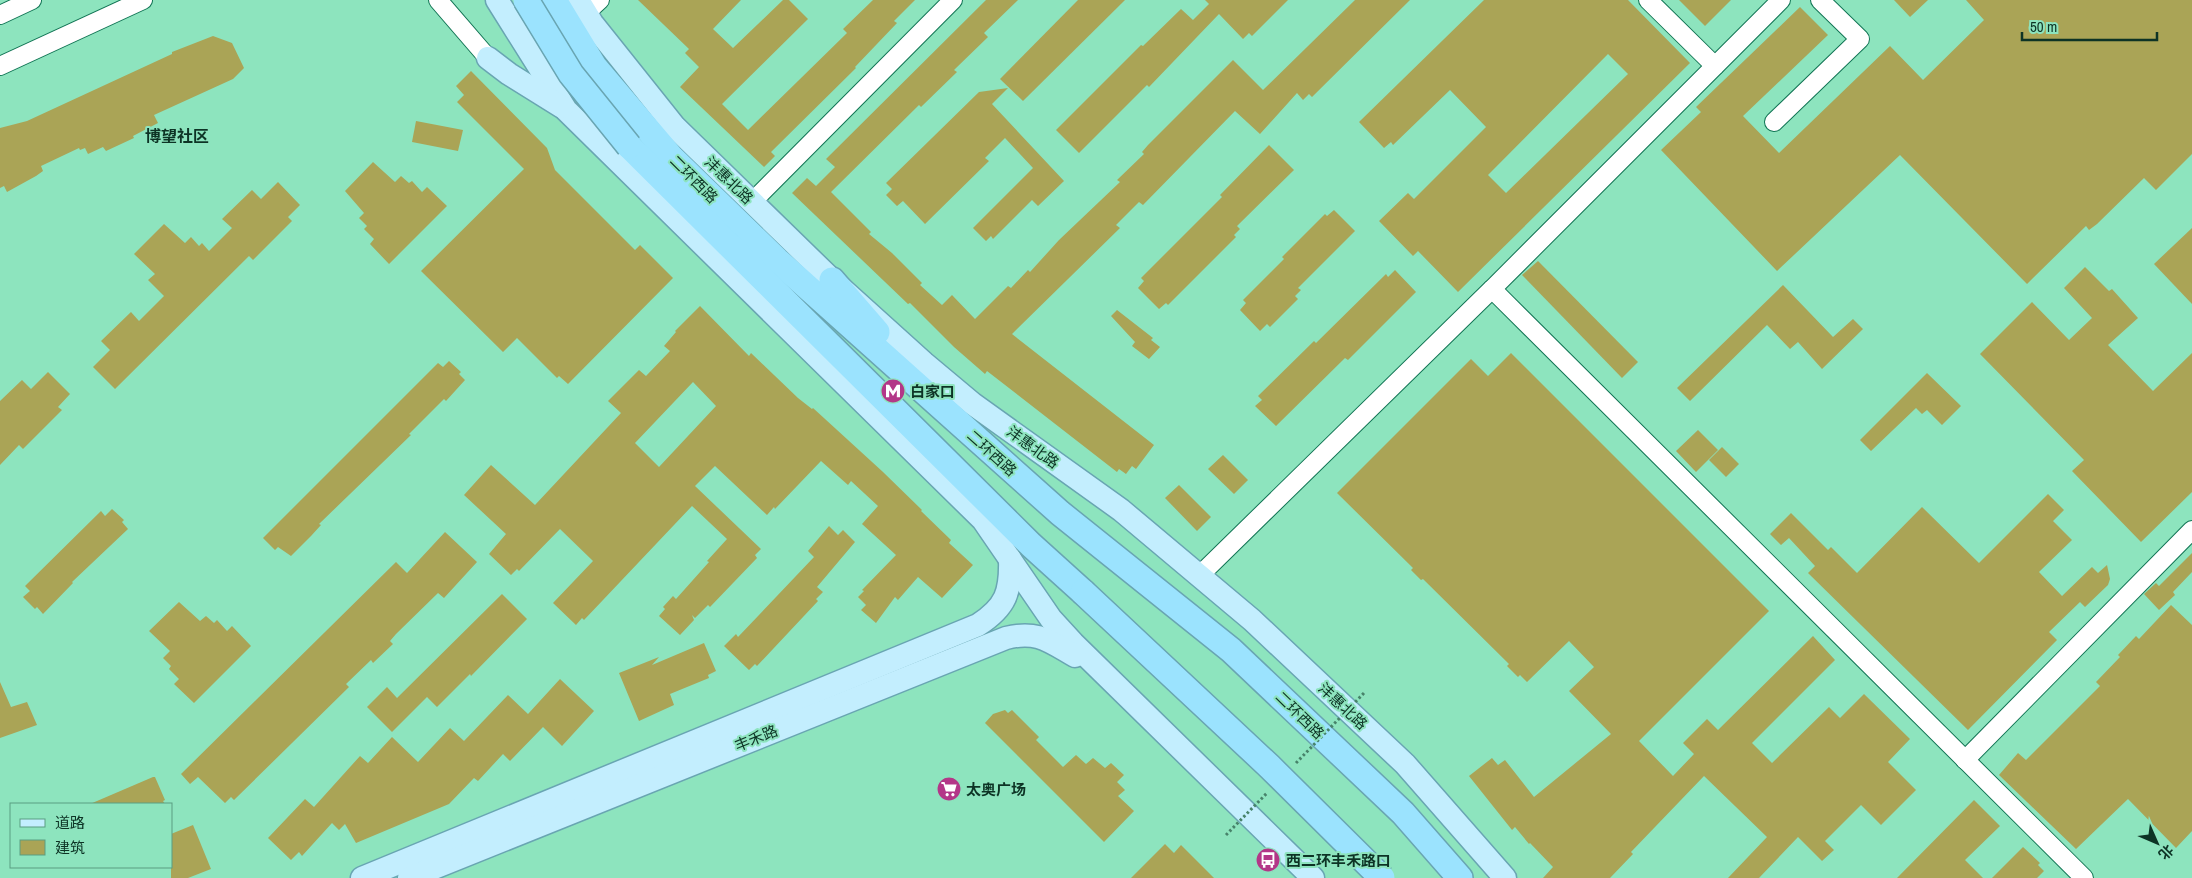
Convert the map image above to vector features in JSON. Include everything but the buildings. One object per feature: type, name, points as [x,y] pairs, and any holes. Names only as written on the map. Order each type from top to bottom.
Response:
[{"type":"highway","name":"二环西路","points":[[526,0],[571,74],[629,146],[1031,545],[1270,766],[1382,878]]},
{"type":"highway","name":"二环西路","points":[[554,0],[594,66],[672,158],[777,260],[1060,513],[1231,650],[1403,813],[1460,878]]},
{"type":"highway","points":[[832,280],[942,408]]},
{"type":"highway","points":[[983,520],[1031,545]]},
{"type":"main road","points":[[498,0],[566,110]]},
{"type":"main road","name":"沣惠北路","points":[[588,4],[675,128],[832,280],[924,363],[973,404],[1121,510],[1252,620],[1405,764],[1505,878]]},
{"type":"main road","points":[[488,58],[504,60],[512,55],[517,46],[514,26]]},
{"type":"main road","points":[[488,58],[509,74],[566,110],[983,520],[1051,619],[1101,671],[1313,878]]},
{"type":"main road","name":"丰禾路","points":[[362,878],[978,626],[996,612],[1007,597],[1010,580],[1010,559]]},
{"type":"main road","name":"丰禾路","points":[[409,878],[1006,638],[1021,634],[1043,636],[1101,671]]},
{"type":"street","points":[[0,15],[32,0]]},
{"type":"street","points":[[0,66],[143,0]]},
{"type":"street","points":[[438,0],[488,58]]},
{"type":"street","points":[[752,202],[953,0]]},
{"type":"street","points":[[1648,0],[1714,66]]},
{"type":"street","points":[[1199,576],[1492,289],[1781,0]]},
{"type":"street","points":[[1774,122],[1860,39],[1820,0]]},
{"type":"street","points":[[1492,289],[2084,878]]},
{"type":"street","points":[[1965,760],[2192,530]]},
{"type":"place","name":"白家口","points":[[893,391]]},
{"type":"place","name":"太奥广场","points":[[949,789]]},
{"type":"place","name":"西二环丰禾路口","points":[[1268,860]]},
{"type":"district","name":"博望社区","points":[[177,136]]}]
